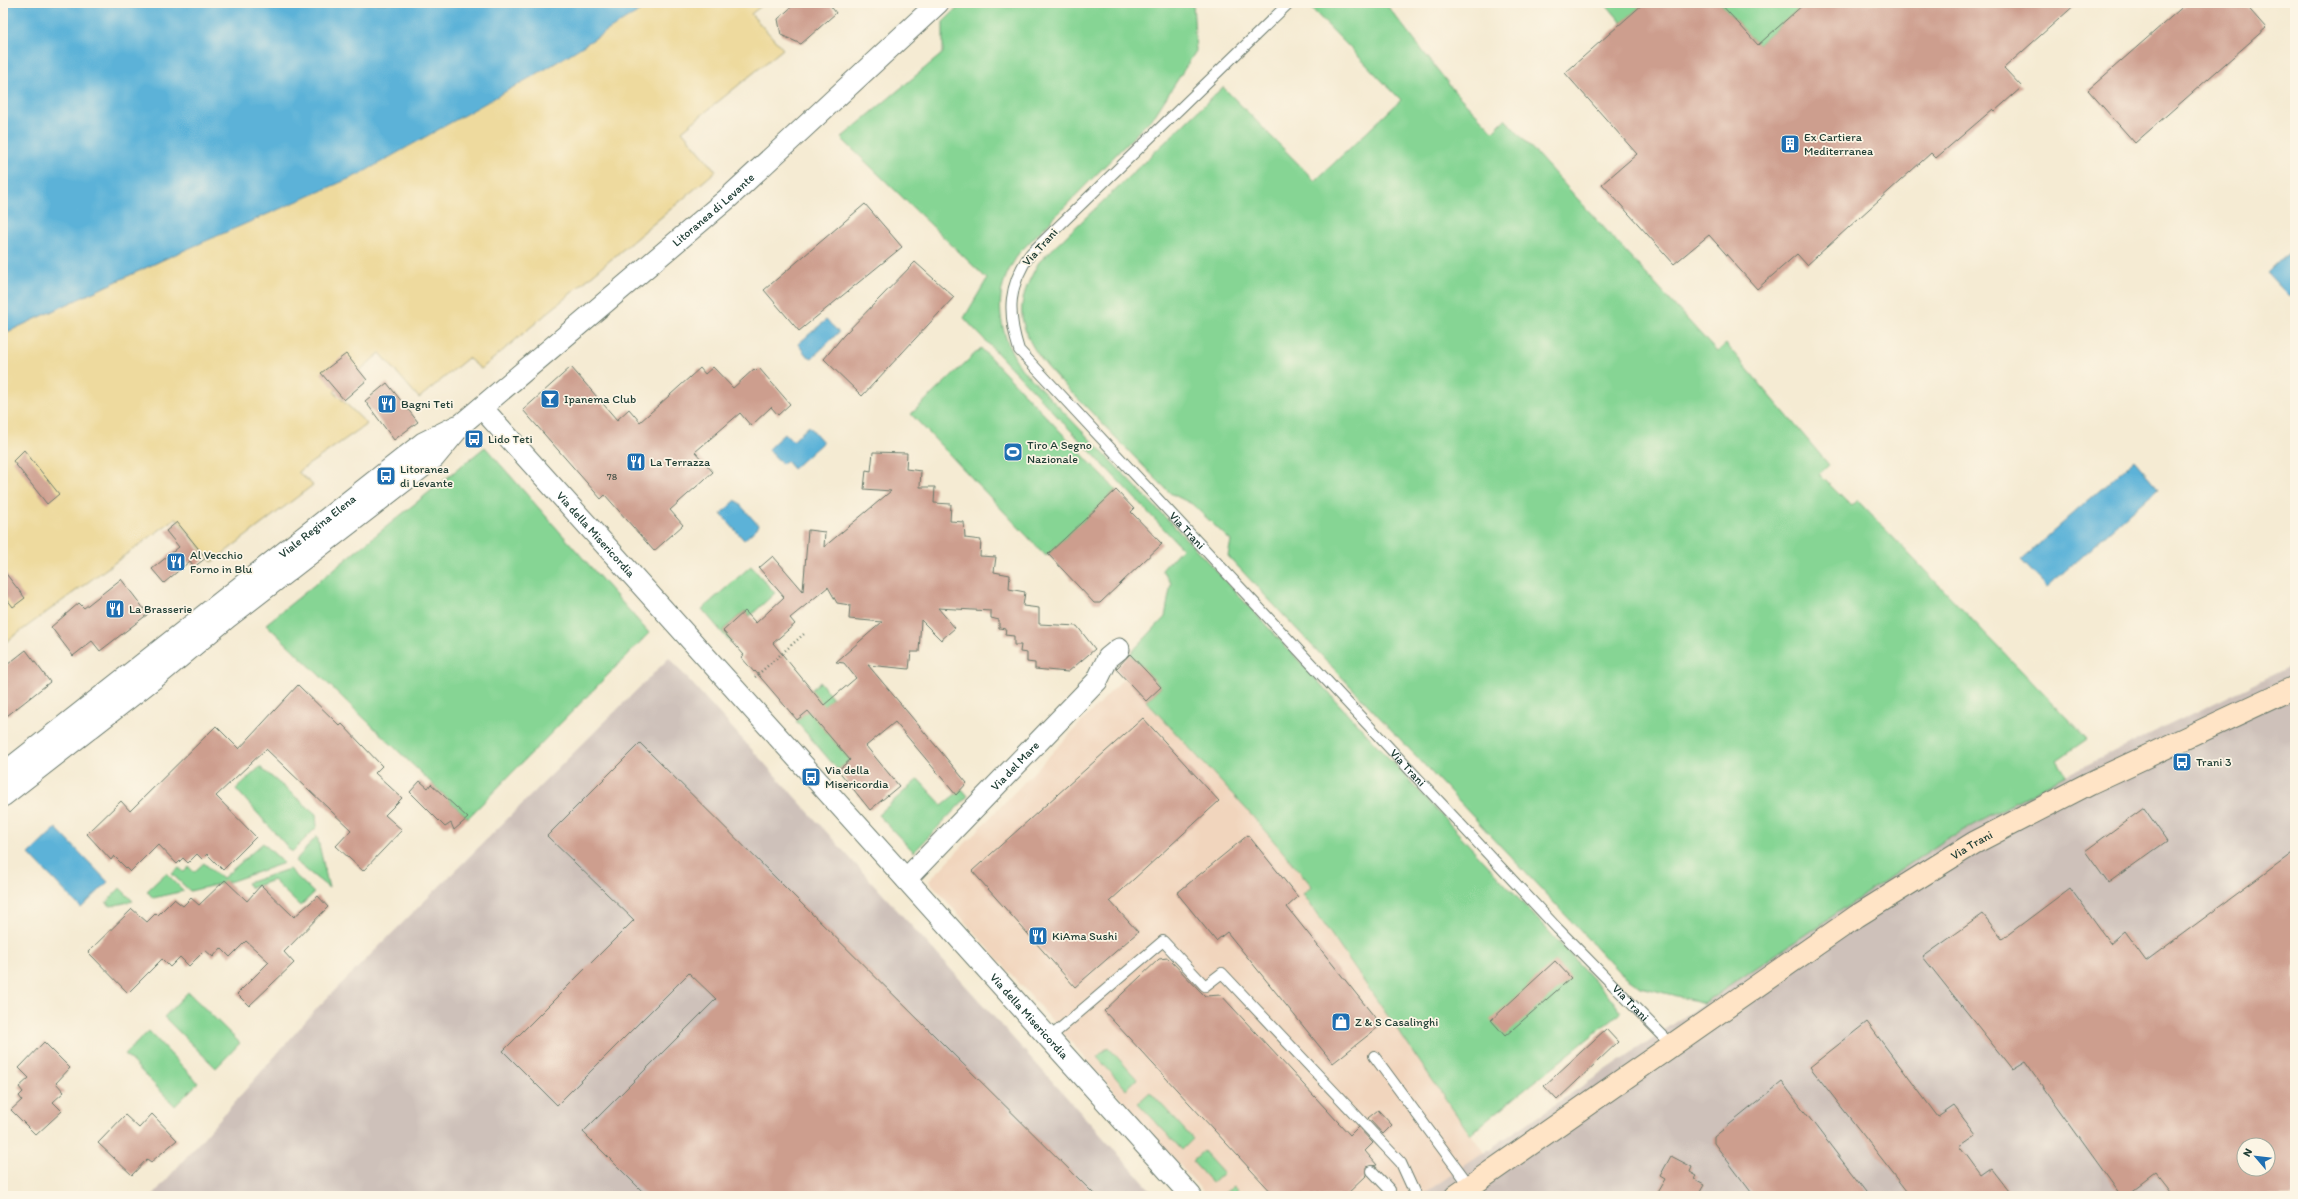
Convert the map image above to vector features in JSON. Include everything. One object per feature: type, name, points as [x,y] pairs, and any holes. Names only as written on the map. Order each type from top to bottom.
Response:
[{"type":"main road","name":"Via Trani","points":[[1463,1191],[1673,1046],[1857,916],[1974,843],[2090,783],[2295,687]]},
{"type":"street","name":"Litoranea di Levante","points":[[482,408],[727,199],[938,3]]},
{"type":"street","name":"Viale Regina Elena","points":[[3,796],[76,728],[181,645],[423,443],[463,423],[482,408]]},
{"type":"street","name":"Via della Misericordia","points":[[482,408],[1191,1196]]},
{"type":"street","name":"Via del Mare","points":[[906,879],[1097,682],[1108,658],[1119,648]]},
{"type":"street","name":"Viale Regina Elena","points":[[3,774],[76,728]]},
{"type":"lane","name":"Via Trani","points":[[1289,3],[1031,252],[1019,270],[1013,286],[1012,328],[1019,350],[1558,929],[1673,1046]]},
{"type":"lane","points":[[1049,1038],[1163,941],[1205,986],[1222,973],[1401,1163],[1416,1196]]},
{"type":"lane","points":[[1374,1056],[1463,1191]]},
{"type":"lane","points":[[1372,1171],[1390,1190]]},
{"type":"path","points":[[755,677],[804,634]]},
{"type":"shaded area","points":[[669,658],[1156,1196],[152,1196],[319,1006]]},
{"type":"shaded area","points":[[2295,664],[2295,1196],[1420,1196],[1945,840],[2066,775]]},
{"type":"shaded area","points":[[1124,678],[1248,811],[1313,886],[1303,894],[1485,1154],[1420,1196],[1207,1196],[929,881]]},
{"type":"green space","points":[[963,3],[1193,3],[1196,51],[1155,115],[1018,254],[1009,269],[1002,290],[1000,302],[1002,325],[1010,348],[1021,368],[1194,547],[1613,1001],[1621,1012],[1470,1134],[1303,894],[1312,886],[1248,811],[1146,701],[1161,687],[1130,654],[1165,617],[1171,583],[1162,570],[1182,548],[964,318],[987,279],[841,138],[943,53],[943,22]]},
{"type":"green space","points":[[1310,3],[1385,3],[1455,92],[1493,131],[1505,119],[1717,352],[1726,344],[1829,465],[1819,474],[1851,506],[1857,500],[2087,739],[2057,760],[2066,775],[1945,840],[1704,1003],[1641,987],[1618,971],[1228,556],[1231,541],[1192,504],[1170,493],[1052,372],[1042,361],[1027,336],[1022,314],[1023,298],[1028,283],[1039,262],[1223,87],[1315,181],[1401,100],[1308,5]]},
{"type":"green space","points":[[1605,3],[1644,3],[1622,23]]},
{"type":"green space","points":[[1720,3],[1805,3],[1758,45]]},
{"type":"green space","name":"Tiro A Segno Nazionale","points":[[981,348],[1116,490],[1046,556],[911,414]]},
{"type":"green space","points":[[485,447],[649,633],[468,818],[266,624]]},
{"type":"green space","points":[[751,566],[775,593],[750,616],[745,611],[723,630],[732,641],[731,643],[702,609]]},
{"type":"green space","points":[[820,682],[833,698],[812,715],[850,760],[838,770],[796,721],[817,703],[809,692]]},
{"type":"green space","points":[[260,767],[316,814],[317,827],[292,852],[236,789]]},
{"type":"green space","points":[[918,779],[942,805],[962,789],[968,796],[914,852],[878,815]]},
{"type":"green space","points":[[317,836],[329,888],[295,861]]},
{"type":"green space","points":[[263,843],[284,863],[232,881],[190,891],[172,874],[179,868],[184,872],[189,867],[194,872],[204,863],[222,879]]},
{"type":"green space","points":[[289,869],[314,893],[300,906],[273,880],[251,888],[247,883]]},
{"type":"green space","points":[[166,873],[184,891],[153,898],[147,891]]},
{"type":"green space","points":[[120,888],[133,901],[111,906],[106,903]]},
{"type":"green space","points":[[188,992],[240,1043],[216,1068],[164,1017]]},
{"type":"green space","points":[[149,1031],[198,1083],[175,1106],[125,1054]]},
{"type":"green space","points":[[1108,1047],[1137,1079],[1126,1089],[1097,1057]]},
{"type":"green space","points":[[1150,1092],[1193,1139],[1182,1150],[1138,1103]]},
{"type":"green space","points":[[1203,1151],[1223,1173],[1212,1183],[1192,1161]]},
{"type":"green space","points":[[1234,1186],[1243,1196],[1222,1195]]},
{"type":"sand","points":[[646,3],[765,3],[751,14],[783,49],[682,131],[716,171],[481,369],[468,358],[419,398],[380,353],[334,392],[367,424],[298,472],[313,485],[212,562],[176,518],[3,644],[3,334],[169,257]]},
{"type":"water","points":[[3,3],[652,3],[549,67],[360,174],[169,257],[3,334]]},
{"type":"water","points":[[2295,246],[2295,291],[2289,296],[2267,273]]},
{"type":"water","points":[[826,320],[839,332],[812,358],[806,355],[798,344]]},
{"type":"water","points":[[809,426],[823,442],[793,469],[786,461],[782,464],[768,449],[785,433],[793,441]]},
{"type":"water","points":[[2134,460],[2158,488],[2047,587],[2021,560]]},
{"type":"water","points":[[736,500],[759,526],[744,540],[721,514]]},
{"type":"water","points":[[56,828],[108,882],[81,908],[29,854]]},
{"type":"building","points":[[796,3],[824,3],[830,5],[836,13],[801,44],[781,35],[778,19]]},
{"type":"building","name":"Ex Cartiera Mediterranea","points":[[1644,3],[1720,3],[1758,45],[1805,3],[2077,3],[2004,68],[2022,87],[1995,111],[1993,109],[1936,158],[1931,153],[1807,265],[1797,254],[1757,289],[1709,235],[1674,264],[1602,184],[1637,154],[1565,73]]},
{"type":"building","points":[[2187,3],[2244,3],[2266,28],[2135,143],[2088,90]]},
{"type":"building","points":[[865,204],[902,247],[799,331],[764,290]]},
{"type":"building","points":[[915,262],[954,297],[862,396],[824,359],[843,336]]},
{"type":"building","points":[[346,354],[367,380],[344,400],[321,373]]},
{"type":"building","name":"La Terrazza","points":[[571,367],[617,420],[629,409],[640,422],[700,368],[705,374],[713,367],[733,388],[754,369],[756,371],[759,368],[790,404],[778,415],[771,407],[751,426],[740,413],[695,452],[713,472],[670,510],[683,525],[654,551],[605,495],[601,499],[523,410]]},
{"type":"building","points":[[387,383],[418,422],[394,440],[365,401]]},
{"type":"building","points":[[24,450],[59,494],[47,504],[13,461]]},
{"type":"building","points":[[873,452],[907,453],[906,469],[921,471],[920,487],[935,487],[934,503],[951,504],[950,521],[964,522],[965,538],[981,540],[980,556],[996,557],[994,572],[1010,575],[1009,589],[1025,592],[1023,606],[1039,608],[1039,624],[1077,626],[1095,649],[1068,672],[1035,669],[1035,663],[1027,662],[1027,653],[1020,652],[1021,645],[1014,645],[1014,636],[1005,635],[1006,629],[999,628],[999,620],[991,618],[991,611],[938,608],[955,628],[941,640],[921,620],[919,652],[911,652],[909,669],[868,665],[967,783],[956,795],[895,722],[866,746],[899,786],[870,810],[838,770],[850,760],[808,711],[797,720],[741,657],[744,655],[723,631],[745,611],[756,623],[784,597],[759,568],[773,556],[803,591],[808,530],[825,532],[824,547],[891,491],[864,489],[866,470],[871,471]],"holes":[[[828,587],[837,603],[850,605],[849,619],[882,622],[836,662],[844,663],[856,678],[824,705],[773,643],[795,624],[790,618]]]},
{"type":"building","name":"Tiro A Segno Nazionale","points":[[1116,490],[1134,509],[1131,512],[1162,544],[1100,603],[1094,603],[1048,554]]},
{"type":"building","points":[[177,522],[206,558],[194,567],[190,561],[164,583],[152,569],[179,547],[166,531]]},
{"type":"building","points":[[3,570],[25,598],[13,607],[3,594]]},
{"type":"building","points":[[121,579],[148,614],[100,651],[92,641],[73,656],[51,627],[79,603],[84,608]]},
{"type":"building","points":[[26,650],[50,682],[3,719],[3,668]]},
{"type":"building","points":[[1130,654],[1161,687],[1146,701],[1116,669]]},
{"type":"building","points":[[298,685],[340,726],[342,724],[382,766],[375,773],[402,798],[385,815],[402,830],[363,871],[336,846],[351,830],[266,749],[216,796],[256,837],[223,870],[207,854],[202,859],[197,854],[188,863],[183,858],[177,864],[158,844],[130,872],[114,856],[111,860],[87,834],[121,801],[130,811],[216,726],[239,749]]},
{"type":"building","points":[[1143,718],[1219,801],[1110,901],[1138,932],[1075,987],[972,871]]},
{"type":"building","points":[[640,743],[1096,1196],[647,1196],[583,1132],[716,999],[689,973],[557,1105],[503,1051],[634,920],[547,836]]},
{"type":"building","points":[[420,781],[428,788],[431,784],[468,818],[454,830],[451,823],[445,827],[410,792]]},
{"type":"building","points":[[2144,808],[2167,841],[2108,883],[2085,851]]},
{"type":"building","points":[[1248,835],[1298,897],[1287,907],[1381,1025],[1333,1063],[1227,932],[1216,941],[1177,893]]},
{"type":"building","points":[[2295,851],[2295,1175],[2292,1196],[2172,1196],[2155,1174],[2126,1196],[2122,1196],[2025,1061],[2012,1069],[1923,957],[1983,914],[2002,939],[2070,888],[2110,943],[2124,931],[2146,961]]},
{"type":"building","points":[[225,880],[247,901],[261,885],[294,917],[318,896],[328,907],[284,952],[294,963],[249,1006],[237,994],[269,962],[246,941],[230,957],[221,948],[213,957],[205,950],[189,966],[180,957],[170,967],[162,959],[128,993],[88,952],[132,909],[147,922],[156,913],[158,915],[174,899],[183,906],[191,898],[199,905]]},
{"type":"building","points":[[1168,958],[1205,996],[1221,995],[1350,1135],[1358,1127],[1373,1143],[1365,1151],[1377,1165],[1367,1167],[1367,1175],[1345,1196],[1275,1196],[1104,1011],[1159,959]]},
{"type":"building","points":[[1555,961],[1571,978],[1505,1036],[1491,1020]]},
{"type":"building","points":[[1867,1022],[1938,1117],[1954,1106],[1976,1135],[1960,1146],[1982,1176],[1992,1169],[2013,1196],[1911,1196],[1810,1067]]},
{"type":"building","points":[[1606,1029],[1618,1042],[1557,1100],[1544,1086]]},
{"type":"building","points":[[44,1042],[70,1068],[56,1083],[64,1092],[53,1102],[62,1111],[36,1135],[11,1110],[22,1100],[19,1096],[23,1092],[19,1087],[29,1078],[19,1068]]},
{"type":"building","points":[[1782,1082],[1869,1196],[1754,1196],[1714,1143],[1714,1137]]},
{"type":"building","points":[[1378,1110],[1392,1125],[1383,1134],[1368,1118]]},
{"type":"building","points":[[152,1114],[177,1140],[151,1162],[147,1159],[132,1175],[98,1143],[125,1115],[139,1128]]},
{"type":"building","points":[[1671,1156],[1692,1167],[1690,1172],[1697,1176],[1695,1179],[1704,1184],[1697,1196],[1655,1196],[1665,1179],[1660,1176]]},
{"type":"place","name":"Ex Cartiera Mediterranea","points":[[1790,144]]},
{"type":"place","name":"Ipanema Club","points":[[550,399]]},
{"type":"place","name":"Bagni Teti","points":[[387,404]]},
{"type":"place","name":"Lido Teti","points":[[474,439]]},
{"type":"place","name":"Tiro A Segno Nazionale","points":[[1013,452]]},
{"type":"place","name":"La Terrazza","points":[[636,462]]},
{"type":"place","name":"Litoranea di Levante","points":[[386,476]]},
{"type":"place","name":"Al Vecchio Forno in Blu","points":[[176,562]]},
{"type":"place","name":"La Brasserie","points":[[115,609]]},
{"type":"place","name":"Trani 3","points":[[2182,762]]},
{"type":"place","name":"Via della Misericordia","points":[[811,777]]},
{"type":"place","name":"KiAma Sushi","points":[[1038,936]]},
{"type":"place","name":"Z & S Casalinghi","points":[[1341,1022]]}]
